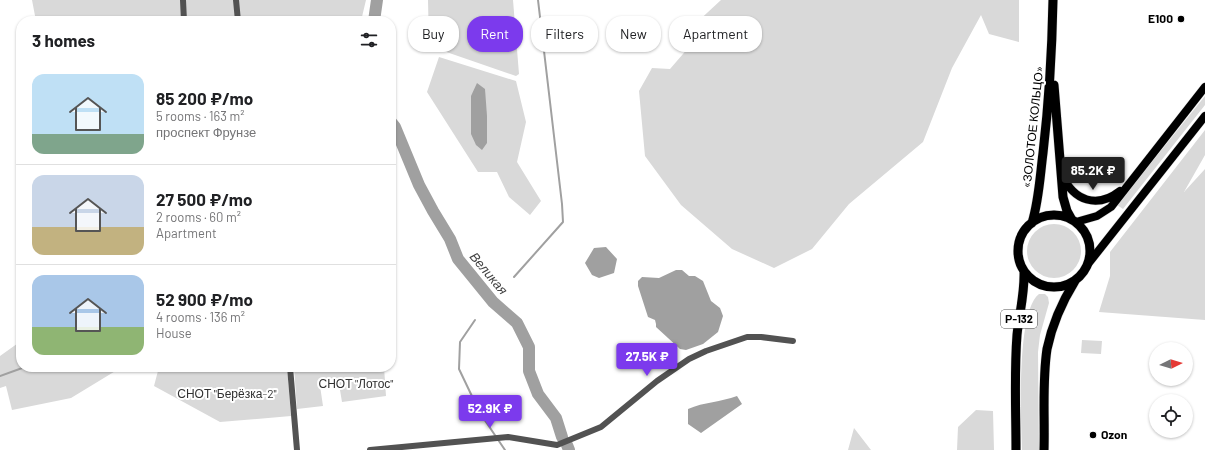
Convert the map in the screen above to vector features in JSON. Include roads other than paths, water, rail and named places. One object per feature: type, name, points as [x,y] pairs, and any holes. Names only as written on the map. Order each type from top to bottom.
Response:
[{"type":"highway","name":"Р-132","points":[[1052,55],[1053,0]]},
{"type":"highway","name":"«ЗОЛОТОЕ КОЛЬЦО»","points":[[1052,55],[1061,174],[1065,204],[1074,221],[1085,232],[1089,243],[1090,253],[1088,264]]},
{"type":"highway","name":"«ЗОЛОТОЕ КОЛЬЦО»","points":[[1016,450],[1015,395],[1017,336],[1023,296],[1024,271],[1019,261],[1019,245],[1025,230],[1032,223],[1038,192],[1047,118],[1052,55]]},
{"type":"highway","points":[[1032,223],[1051,215],[1062,216],[1074,221]]},
{"type":"highway","name":"Р-132","points":[[1044,450],[1045,368],[1048,348],[1056,317],[1075,280],[1083,273],[1088,264]]},
{"type":"highway","points":[[1024,271],[1033,280],[1048,286],[1059,287],[1075,280]]},
{"type":"main road","points":[[1074,221],[1091,219],[1103,213],[1110,207],[1205,87]]},
{"type":"main road","points":[[1088,264],[1205,116]]},
{"type":"main road","points":[[1061,174],[1072,192],[1080,198],[1090,201],[1102,200],[1111,197],[1128,184]]},
{"type":"street","points":[[183,0],[184,16]]},
{"type":"street","points":[[236,0],[238,16]]},
{"type":"street","points":[[370,450],[418,448],[473,439],[508,437],[552,445],[561,444],[601,427],[657,381],[689,359],[706,350],[747,337],[761,337],[793,341]]},
{"type":"street","points":[[290,372],[297,450]]},
{"type":"waterway","name":"Великая","points":[[375,16],[377,0]]},
{"type":"waterway","points":[[514,277],[563,222],[538,0]]},
{"type":"waterway","name":"Великая","points":[[396,129],[419,185],[450,239],[458,259],[493,302],[517,323],[529,347],[529,371],[538,394],[556,418],[562,437]]},
{"type":"waterway","points":[[475,320],[460,342],[459,369],[480,413],[505,450]]},
{"type":"waterway","points":[[0,376],[16,370]]},
{"type":"waterway","name":"Великая","points":[[567,445],[569,450]]},
{"type":"place","name":"E100","points":[[1181,19]]},
{"type":"place","name":"Ozon","points":[[1093,435]]},
{"type":"park label","name":"СНОТ \"Лотос\"","points":[[356,384]]},
{"type":"park label","name":"СНОТ \"Берёзка-2\"","points":[[227,394]]}]
